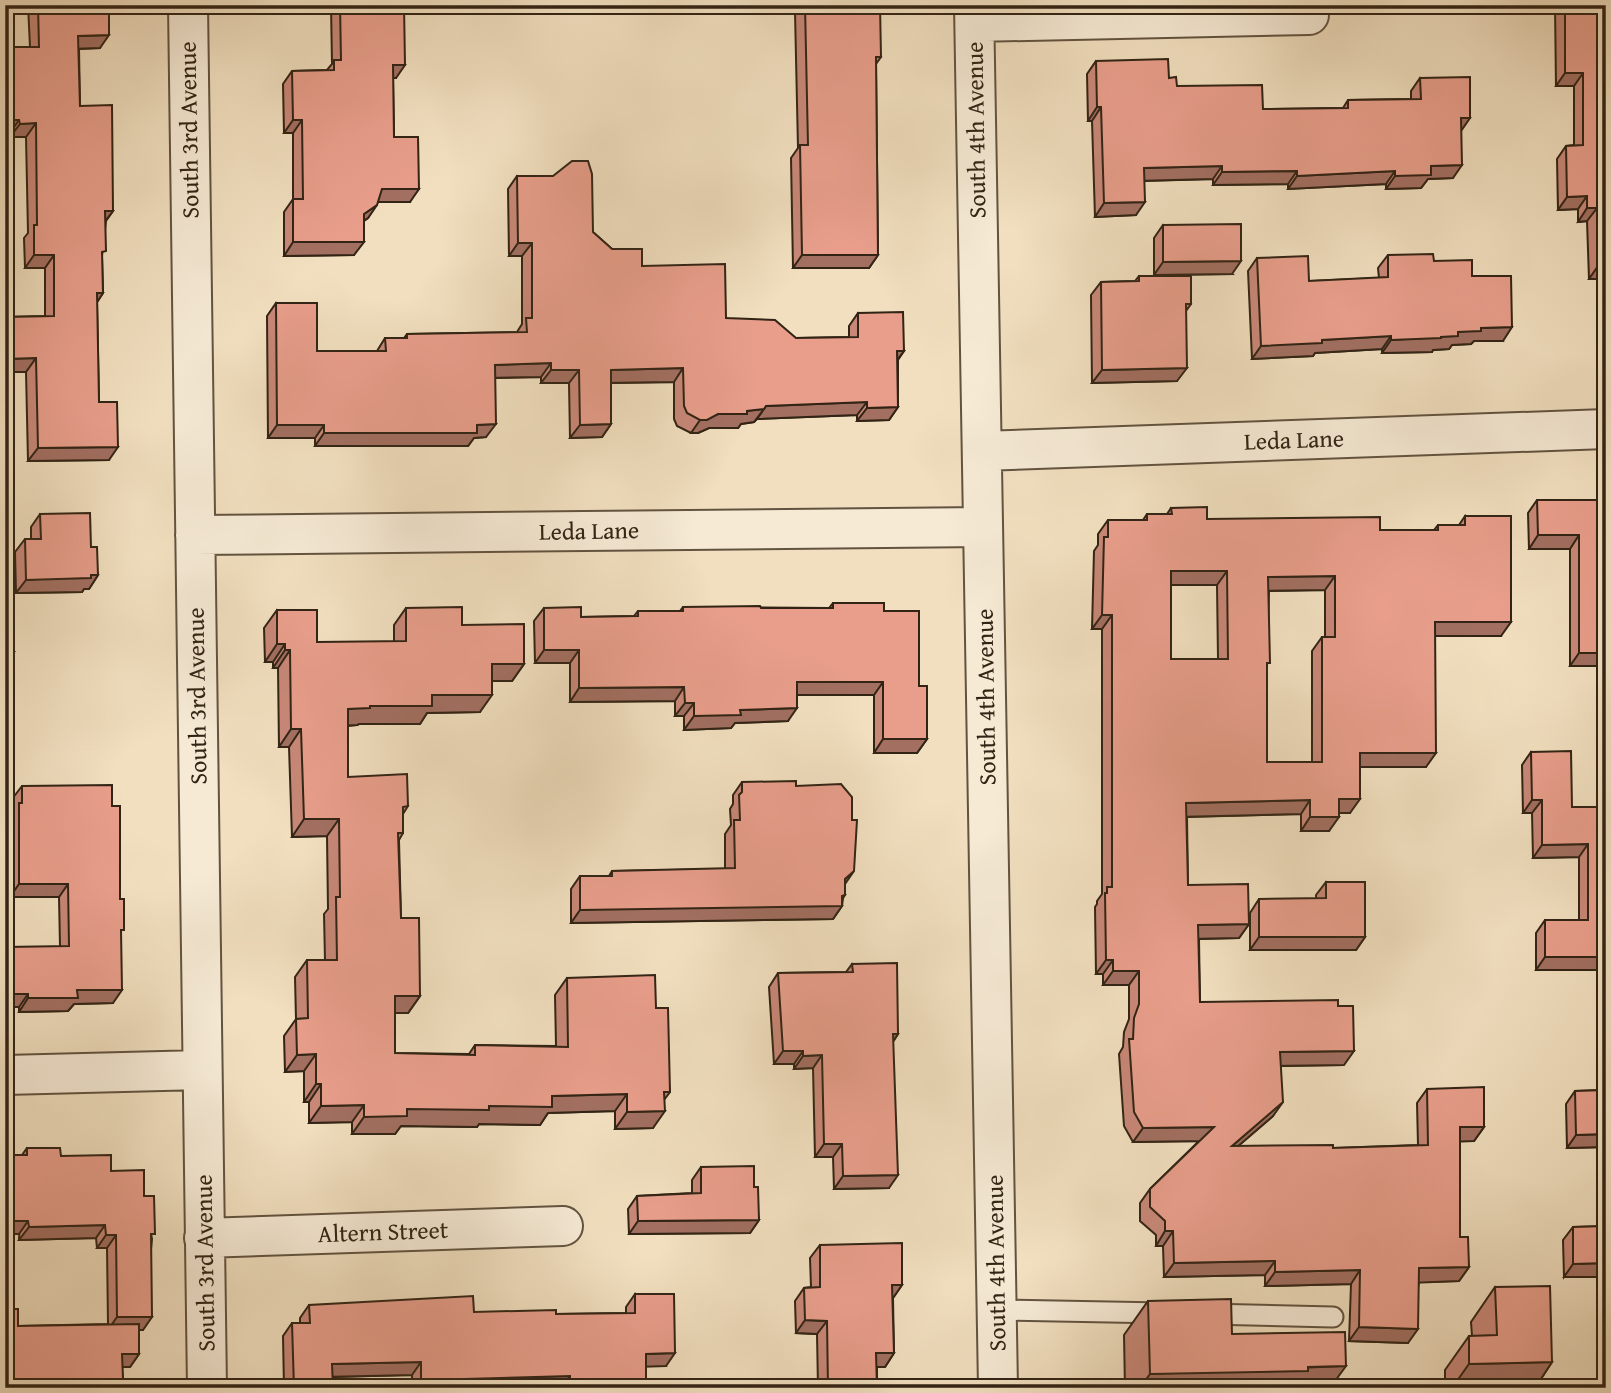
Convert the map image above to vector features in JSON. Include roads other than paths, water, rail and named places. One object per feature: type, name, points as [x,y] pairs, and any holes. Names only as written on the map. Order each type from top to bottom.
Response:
[{"type":"street","name":"South 3rd Avenue","points":[[188,5],[206,1388]]},
{"type":"street","points":[[974,14],[1309,15]]},
{"type":"street","name":"South 4th Avenue","points":[[974,14],[998,1388]]},
{"type":"street","name":"Leda Lane","points":[[982,451],[1606,429]]},
{"type":"street","name":"Leda Lane","points":[[195,535],[983,527]]},
{"type":"street","points":[[5,1075],[202,1070]]},
{"type":"street","name":"Altern Street","points":[[204,1238],[563,1226]]},
{"type":"lane","points":[[996,1310],[1333,1317]]}]
